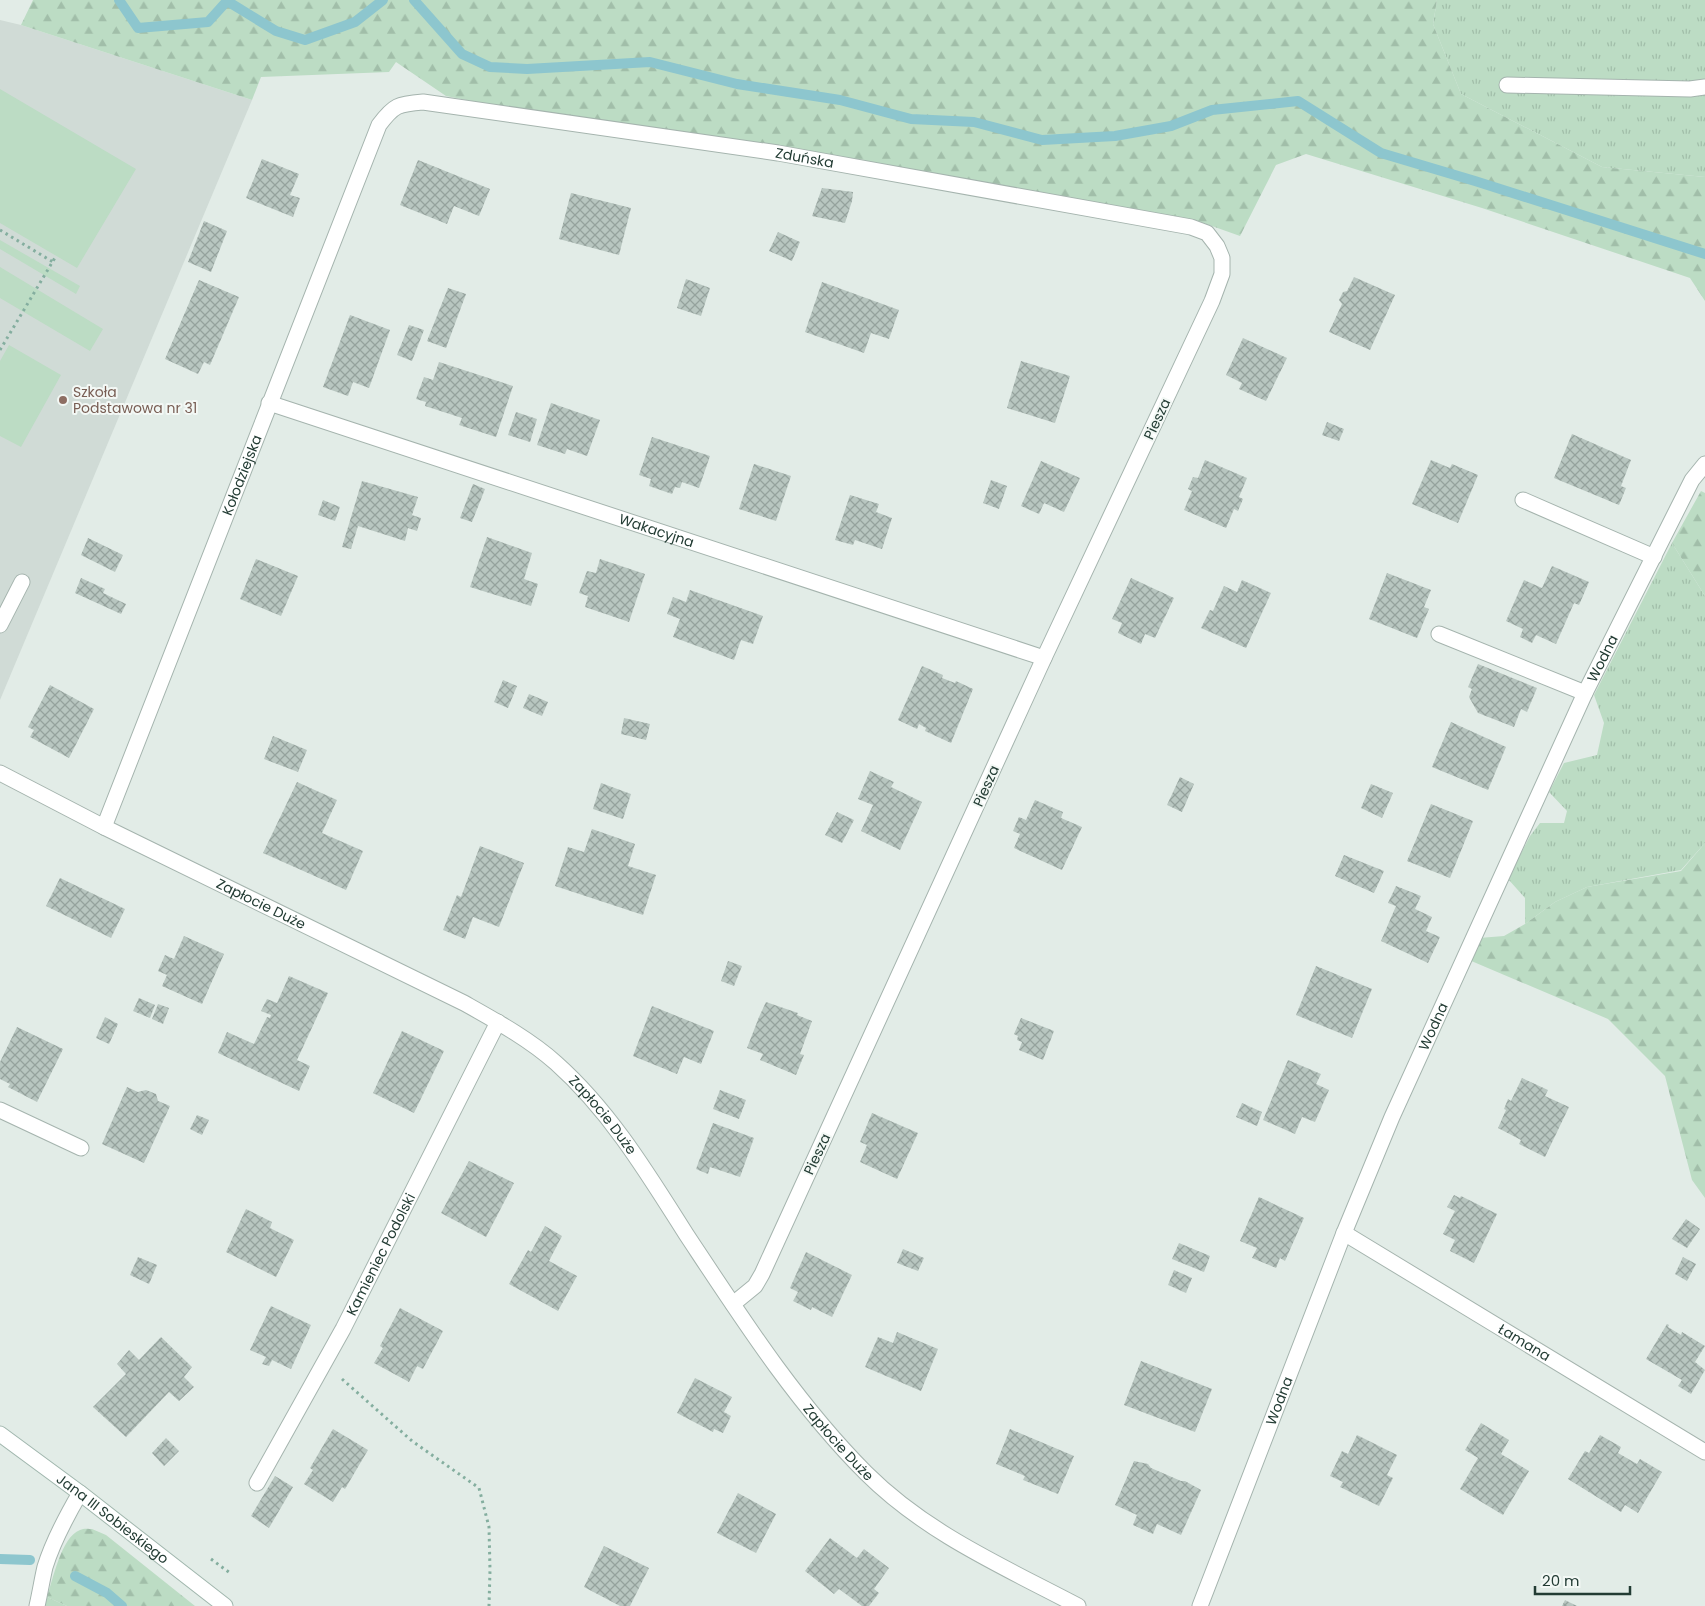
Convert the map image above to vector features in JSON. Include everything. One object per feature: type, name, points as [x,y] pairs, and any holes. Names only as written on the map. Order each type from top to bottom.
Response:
[{"type":"street","points":[[1507,85],[1690,89],[1705,87]]},
{"type":"street","name":"Zduńska","points":[[379,125],[389,112],[402,104],[423,102],[778,153],[1191,228],[1207,233],[1217,246],[1222,258]]},
{"type":"street","name":"Kołodziejska","points":[[104,827],[379,125]]},
{"type":"street","name":"Piesza","points":[[733,1304],[755,1286],[762,1274],[1044,658],[1212,301],[1222,274],[1222,258]]},
{"type":"street","name":"Wakacyjna","points":[[269,402],[1044,658]]},
{"type":"street","name":"Wodna","points":[[1200,1606],[1344,1233],[1392,1117],[1586,693],[1692,480],[1705,464]]},
{"type":"street","points":[[1523,500],[1654,558]]},
{"type":"street","points":[[0,624],[22,582]]},
{"type":"street","points":[[1439,634],[1586,693]]},
{"type":"street","name":"Zapłocie Duże","points":[[0,773],[104,827],[455,999],[498,1022],[528,1041],[555,1062],[581,1087],[606,1116],[653,1182],[771,1359],[812,1412],[866,1473],[927,1524],[1078,1606]]},
{"type":"street","name":"Kamieniec Podolski","points":[[257,1483],[343,1329],[498,1022]]},
{"type":"street","points":[[0,1110],[81,1148]]},
{"type":"street","name":"Łamana","points":[[1344,1233],[1705,1452]]},
{"type":"street","name":"Jana III Sobieskiego","points":[[0,1434],[80,1493],[225,1606]]},
{"type":"street","points":[[37,1606],[45,1568],[53,1545],[63,1521],[80,1493]]},
{"type":"path","points":[[0,230],[53,262]]},
{"type":"path","points":[[0,350],[56,256]]},
{"type":"path","points":[[324,1364],[412,1442],[479,1488],[489,1527],[489,1606]]},
{"type":"path","points":[[211,1559],[230,1573]]},
{"type":"shaded area","name":"Szkoła Podstawowa nr 31","points":[[0,20],[21,25],[252,100],[0,700]]},
{"type":"green space","points":[[33,0],[1437,0],[1433,24],[1461,94],[1602,167],[1705,177],[1705,301],[1690,278],[1482,208],[1306,154],[1276,165],[1240,236],[1195,220],[778,146],[482,103],[446,96],[396,62],[389,72],[261,77],[252,100],[21,25]]},
{"type":"green space","points":[[1437,0],[1705,0],[1705,177],[1602,167],[1461,94],[1433,24]]},
{"type":"green space","points":[[0,89],[136,169],[77,268],[0,223]]},
{"type":"green space","points":[[0,240],[80,286],[76,294],[0,249]]},
{"type":"green space","points":[[0,267],[103,329],[90,351],[0,298]]},
{"type":"green space","points":[[9,345],[61,375],[21,447],[0,436],[0,361]]},
{"type":"green space","points":[[1701,491],[1705,493],[1705,596],[1672,543]]},
{"type":"green space","points":[[1672,543],[1705,596],[1705,843],[1681,870],[1587,887],[1555,902],[1525,924],[1525,898],[1508,879],[1530,836],[1540,823],[1564,823],[1567,811],[1549,792],[1564,763],[1597,755],[1604,723],[1594,695]]},
{"type":"green space","points":[[1705,843],[1705,1198],[1692,1180],[1665,1076],[1608,1019],[1469,960],[1479,938],[1504,936],[1525,924],[1555,902],[1587,887],[1681,871]]},
{"type":"green space","points":[[92,1529],[106,1535],[195,1606],[67,1606],[47,1597],[59,1560],[68,1541],[73,1534],[80,1530]]},
{"type":"green space","points":[[47,1597],[67,1606],[45,1606]]},
{"type":"building","points":[[262,159],[299,174],[290,195],[300,198],[293,217],[246,198]]},
{"type":"building","points":[[418,160],[490,189],[479,216],[454,206],[447,224],[400,205]]},
{"type":"building","points":[[822,188],[853,192],[845,223],[812,216]]},
{"type":"building","points":[[571,193],[631,208],[619,255],[559,239]]},
{"type":"building","points":[[204,221],[227,231],[211,272],[188,262]]},
{"type":"building","points":[[778,232],[800,242],[792,261],[769,251]]},
{"type":"building","points":[[1354,277],[1395,295],[1370,350],[1329,332],[1342,304],[1339,300],[1343,292],[1347,291]]},
{"type":"building","points":[[686,279],[710,288],[701,316],[677,308]]},
{"type":"building","points":[[199,280],[239,297],[210,365],[204,362],[198,374],[165,359]]},
{"type":"building","points":[[822,282],[899,310],[889,339],[871,333],[864,353],[805,332]]},
{"type":"building","points":[[448,288],[466,294],[446,348],[427,341]]},
{"type":"building","points":[[350,315],[390,330],[369,388],[353,382],[348,396],[323,387]]},
{"type":"building","points":[[409,325],[424,330],[412,361],[397,355]]},
{"type":"building","points":[[1243,338],[1287,358],[1266,401],[1239,389],[1242,383],[1226,375]]},
{"type":"building","points":[[1021,361],[1070,376],[1055,423],[1007,408]]},
{"type":"building","points":[[439,362],[513,386],[496,437],[459,425],[462,418],[425,406],[426,402],[416,399],[424,377],[433,380]]},
{"type":"building","points":[[551,403],[600,420],[587,456],[567,449],[565,454],[537,445]]},
{"type":"building","points":[[516,412],[537,419],[530,442],[508,435]]},
{"type":"building","points":[[1327,422],[1344,429],[1339,441],[1322,435]]},
{"type":"building","points":[[1572,434],[1631,460],[1621,486],[1626,488],[1619,505],[1554,478]]},
{"type":"building","points":[[652,437],[710,456],[699,488],[682,482],[680,488],[675,487],[672,494],[649,486],[651,479],[639,475]]},
{"type":"building","points":[[1205,460],[1247,478],[1239,497],[1243,499],[1238,511],[1234,509],[1226,528],[1184,510],[1192,491],[1188,489],[1193,477],[1198,478]]},
{"type":"building","points":[[1431,460],[1450,468],[1452,464],[1478,475],[1458,523],[1412,504]]},
{"type":"building","points":[[1041,461],[1080,478],[1064,512],[1044,503],[1039,514],[1021,506]]},
{"type":"building","points":[[754,464],[791,476],[776,521],[739,509]]},
{"type":"building","points":[[991,480],[1007,486],[999,509],[983,503]]},
{"type":"building","points":[[362,481],[418,497],[412,515],[421,518],[417,531],[408,528],[405,541],[358,526],[351,549],[342,547]]},
{"type":"building","points":[[473,484],[485,489],[472,522],[460,518]]},
{"type":"building","points":[[850,495],[879,504],[876,512],[892,518],[882,549],[855,540],[853,545],[835,540]]},
{"type":"building","points":[[323,500],[340,507],[335,521],[318,515]]},
{"type":"building","points":[[487,537],[532,553],[524,579],[538,584],[531,606],[470,587]]},
{"type":"building","points":[[88,538],[123,555],[115,572],[81,555]]},
{"type":"building","points":[[256,559],[298,576],[281,616],[240,599]]},
{"type":"building","points":[[600,559],[645,574],[629,622],[585,607],[588,596],[579,593],[587,571],[596,573]]},
{"type":"building","points":[[1552,566],[1589,582],[1579,605],[1574,603],[1556,644],[1536,635],[1532,643],[1520,637],[1523,629],[1506,621],[1524,580],[1542,588]]},
{"type":"building","points":[[1387,573],[1431,590],[1424,607],[1429,609],[1417,638],[1369,619]]},
{"type":"building","points":[[81,578],[105,589],[103,593],[126,604],[121,614],[75,593]]},
{"type":"building","points":[[1131,578],[1174,598],[1155,638],[1145,634],[1141,644],[1118,633],[1122,623],[1112,619]]},
{"type":"building","points":[[1242,580],[1271,593],[1246,648],[1201,628],[1210,610],[1213,611],[1224,586],[1237,592]]},
{"type":"building","points":[[690,590],[763,616],[753,644],[741,640],[734,660],[673,637],[680,619],[667,614],[673,597],[686,602]]},
{"type":"building","points":[[1478,664],[1537,688],[1527,712],[1521,709],[1514,727],[1478,713],[1469,697],[1472,689],[1468,687]]},
{"type":"building","points":[[922,666],[943,675],[942,678],[955,683],[956,681],[973,689],[951,743],[925,731],[926,728],[919,724],[917,729],[898,720]]},
{"type":"building","points":[[503,680],[517,686],[508,708],[494,702]]},
{"type":"building","points":[[50,685],[94,709],[69,758],[30,737],[34,730],[28,727]]},
{"type":"building","points":[[529,694],[548,702],[542,716],[523,708]]},
{"type":"building","points":[[624,718],[650,724],[646,740],[621,734]]},
{"type":"building","points":[[1451,722],[1506,747],[1488,790],[1432,767]]},
{"type":"building","points":[[273,736],[307,750],[298,772],[264,759]]},
{"type":"building","points":[[870,771],[894,782],[891,787],[922,802],[900,850],[861,831],[873,805],[858,799]]},
{"type":"building","points":[[1180,777],[1194,784],[1182,812],[1167,805]]},
{"type":"building","points":[[297,782],[337,800],[322,833],[363,851],[346,890],[263,853]]},
{"type":"building","points":[[601,783],[631,794],[623,819],[593,809]]},
{"type":"building","points":[[1371,784],[1393,793],[1382,818],[1361,808]]},
{"type":"building","points":[[1035,800],[1063,812],[1061,818],[1082,827],[1062,870],[1014,848],[1020,834],[1013,831],[1019,817],[1026,820]]},
{"type":"building","points":[[1431,804],[1473,821],[1450,878],[1407,861]]},
{"type":"building","points":[[837,812],[854,820],[842,843],[825,835]]},
{"type":"building","points":[[592,829],[635,844],[628,866],[656,875],[643,915],[555,886],[568,847],[584,852]]},
{"type":"building","points":[[480,846],[524,863],[499,927],[473,917],[465,939],[443,930],[457,895],[461,897]]},
{"type":"building","points":[[1344,855],[1384,871],[1374,893],[1335,876]]},
{"type":"building","points":[[60,878],[125,909],[111,938],[46,906]]},
{"type":"building","points":[[1396,886],[1421,896],[1415,909],[1432,917],[1426,931],[1440,937],[1428,963],[1381,941],[1396,906],[1388,903]]},
{"type":"building","points":[[184,936],[224,954],[202,1004],[162,986],[167,975],[158,971],[165,955],[174,959]]},
{"type":"building","points":[[728,961],[742,966],[734,986],[721,981]]},
{"type":"building","points":[[1316,966],[1372,989],[1352,1038],[1296,1015]]},
{"type":"building","points":[[289,976],[328,993],[297,1060],[310,1066],[299,1091],[218,1053],[227,1032],[254,1044],[267,1017],[270,1018],[271,1015],[261,1011],[267,999],[277,1003]]},
{"type":"building","points":[[139,998],[155,1005],[150,1018],[133,1011]]},
{"type":"building","points":[[766,1002],[798,1013],[797,1015],[812,1021],[800,1054],[804,1055],[796,1075],[760,1060],[763,1054],[747,1048]]},
{"type":"building","points":[[158,1004],[169,1008],[163,1024],[152,1019]]},
{"type":"building","points":[[652,1006],[714,1031],[701,1064],[684,1057],[677,1074],[633,1056]]},
{"type":"building","points":[[105,1017],[118,1024],[109,1044],[96,1038]]},
{"type":"building","points":[[1021,1018],[1054,1031],[1043,1060],[1019,1050],[1022,1042],[1017,1040],[1018,1036],[1014,1034]]},
{"type":"building","points":[[17,1027],[63,1049],[37,1102],[8,1087],[10,1084],[0,1079],[0,1062]]},
{"type":"building","points":[[402,1031],[444,1051],[414,1113],[373,1093]]},
{"type":"building","points":[[1288,1060],[1321,1074],[1316,1084],[1329,1090],[1315,1122],[1302,1117],[1295,1134],[1263,1120]]},
{"type":"building","points":[[1522,1078],[1548,1090],[1545,1096],[1569,1107],[1545,1157],[1519,1144],[1521,1140],[1498,1128],[1506,1110],[1504,1109],[1508,1099],[1511,1101]]},
{"type":"building","points":[[127,1087],[138,1092],[146,1090],[156,1094],[158,1101],[170,1106],[144,1163],[102,1144]]},
{"type":"building","points":[[720,1090],[746,1100],[739,1119],[713,1109]]},
{"type":"building","points":[[1242,1103],[1262,1112],[1257,1126],[1236,1117]]},
{"type":"building","points":[[872,1113],[918,1133],[897,1179],[860,1162],[867,1145],[860,1142]]},
{"type":"building","points":[[197,1115],[209,1120],[202,1135],[190,1129]]},
{"type":"building","points":[[713,1123],[754,1138],[740,1177],[710,1167],[708,1174],[696,1169]]},
{"type":"building","points":[[469,1161],[514,1183],[486,1237],[441,1213]]},
{"type":"building","points":[[1454,1195],[1460,1198],[1461,1196],[1497,1214],[1474,1263],[1450,1251],[1455,1240],[1443,1234],[1455,1211],[1447,1207]]},
{"type":"building","points":[[1259,1197],[1304,1218],[1285,1261],[1280,1258],[1276,1268],[1252,1258],[1257,1248],[1240,1241]]},
{"type":"building","points":[[246,1209],[272,1222],[270,1228],[294,1240],[276,1277],[226,1252]]},
{"type":"building","points":[[1686,1219],[1700,1229],[1687,1248],[1672,1239]]},
{"type":"building","points":[[545,1226],[562,1236],[549,1261],[577,1276],[558,1311],[509,1284],[528,1250],[531,1252]]},
{"type":"building","points":[[1179,1243],[1210,1256],[1204,1272],[1172,1259]]},
{"type":"building","points":[[903,1249],[924,1258],[918,1271],[897,1263]]},
{"type":"building","points":[[806,1252],[852,1275],[832,1317],[812,1307],[811,1310],[793,1301],[798,1292],[790,1288]]},
{"type":"building","points":[[138,1257],[157,1265],[149,1284],[130,1275]]},
{"type":"building","points":[[1683,1257],[1696,1264],[1687,1281],[1675,1274]]},
{"type":"building","points":[[1174,1270],[1192,1278],[1186,1293],[1168,1285]]},
{"type":"building","points":[[271,1306],[311,1325],[291,1369],[272,1360],[269,1366],[262,1364],[266,1357],[250,1350]]},
{"type":"building","points":[[400,1308],[443,1331],[423,1369],[417,1366],[409,1382],[374,1363],[383,1348],[380,1346]]},
{"type":"building","points":[[1667,1324],[1669,1325],[1668,1327],[1681,1335],[1682,1332],[1705,1346],[1695,1362],[1705,1370],[1691,1394],[1678,1386],[1682,1380],[1646,1359]]},
{"type":"building","points":[[897,1332],[938,1349],[921,1391],[865,1367],[878,1337],[893,1343]]},
{"type":"building","points":[[161,1337],[192,1367],[184,1377],[194,1387],[179,1401],[169,1392],[126,1437],[93,1407],[126,1374],[117,1364],[129,1350],[139,1360]]},
{"type":"building","points":[[1141,1361],[1212,1389],[1195,1432],[1124,1405]]},
{"type":"building","points":[[695,1378],[732,1397],[724,1412],[731,1416],[723,1433],[714,1429],[713,1432],[677,1413]]},
{"type":"building","points":[[1481,1423],[1509,1440],[1501,1454],[1529,1471],[1503,1515],[1460,1489],[1478,1458],[1465,1450]]},
{"type":"building","points":[[333,1429],[368,1450],[345,1489],[342,1487],[333,1502],[304,1484],[313,1470],[310,1468]]},
{"type":"building","points":[[1010,1429],[1074,1456],[1058,1494],[1023,1480],[1025,1476],[996,1464]]},
{"type":"building","points":[[1357,1435],[1397,1455],[1387,1475],[1393,1478],[1379,1506],[1340,1487],[1343,1482],[1330,1476],[1342,1451],[1348,1454]]},
{"type":"building","points":[[1600,1435],[1621,1447],[1618,1453],[1637,1464],[1640,1459],[1662,1472],[1638,1513],[1625,1505],[1621,1512],[1568,1479],[1585,1451],[1589,1453]]},
{"type":"building","points":[[166,1438],[179,1451],[164,1466],[152,1453]]},
{"type":"building","points":[[1134,1461],[1148,1464],[1151,1468],[1185,1481],[1201,1490],[1181,1535],[1157,1524],[1153,1534],[1133,1525],[1137,1515],[1115,1505]]},
{"type":"building","points":[[275,1476],[293,1487],[269,1528],[251,1516]]},
{"type":"building","points":[[738,1493],[776,1514],[756,1553],[717,1533]]},
{"type":"building","points":[[830,1538],[857,1558],[864,1549],[889,1568],[874,1589],[879,1593],[869,1606],[862,1606],[839,1589],[834,1594],[805,1571]]},
{"type":"building","points":[[604,1546],[649,1568],[630,1606],[620,1606],[584,1587]]},
{"type":"building","points":[[1565,1600],[1577,1606],[1562,1606]]},
{"type":"waterway","points":[[119,0],[138,28],[208,22],[227,1],[276,31],[305,40],[355,22],[383,0]]},
{"type":"waterway","points":[[414,0],[462,54],[490,67],[527,69],[650,62],[737,84],[840,100],[911,119],[974,122],[1042,140],[1115,136],[1171,126],[1212,110],[1298,101],[1381,153],[1705,254]]},
{"type":"waterway","points":[[0,1559],[30,1560]]},
{"type":"waterway","points":[[75,1576],[107,1593],[122,1606]]},
{"type":"place","name":"Szkoła Podstawowa nr 31","points":[[63,400]]}]
